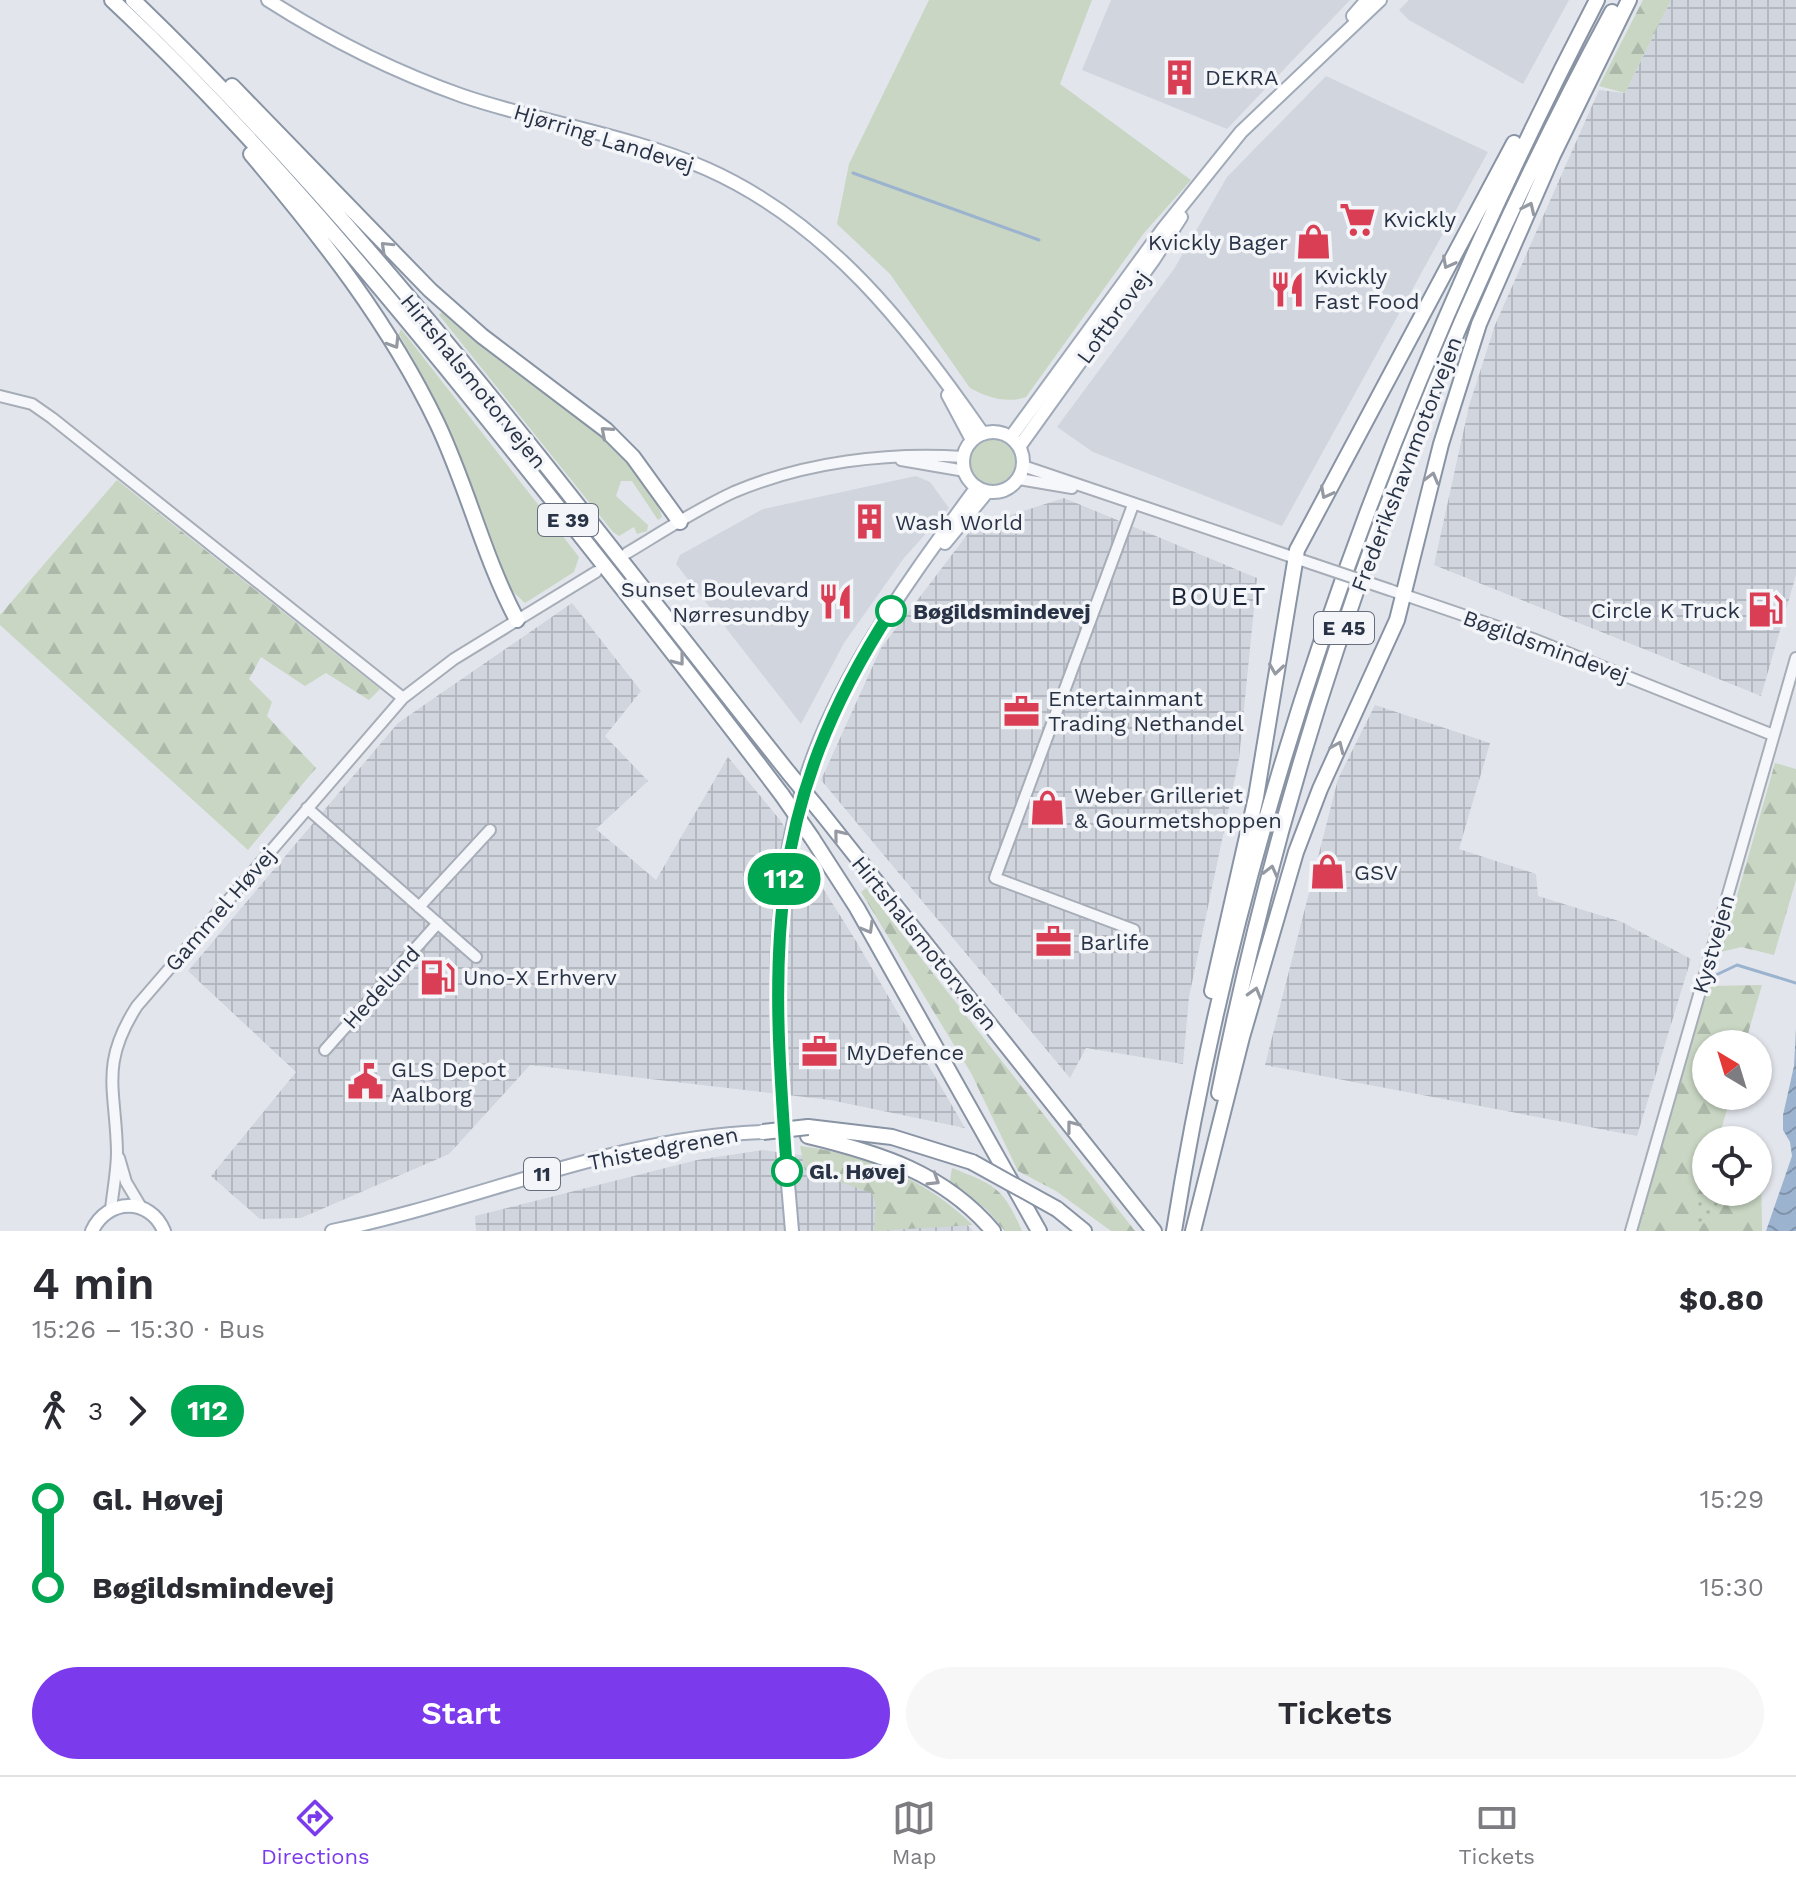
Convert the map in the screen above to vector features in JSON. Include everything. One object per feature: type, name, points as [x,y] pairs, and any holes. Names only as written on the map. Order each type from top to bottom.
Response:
[{"type":"highway","name":"Hirtshalsmotorvejen","points":[[112,0],[289,182],[401,313],[619,583],[782,795],[879,947],[1039,1231]]},
{"type":"highway","name":"Hirtshalsmotorvejen","points":[[133,0],[277,148],[365,247],[1149,1225]]},
{"type":"highway","points":[[141,0],[227,81],[430,290],[482,336],[606,430],[633,457],[680,522]]},
{"type":"highway","points":[[1178,1207],[1194,1078],[1256,797],[1294,558],[1452,255],[1596,0]]},
{"type":"highway","name":"Frederikshavnmotorvejen","points":[[1174,1231],[1205,1065],[1248,883],[1315,657],[1433,341],[1500,192],[1596,0]]},
{"type":"highway","name":"Frederikshavnmotorvejen","points":[[1193,1231],[1230,1036],[1274,856],[1358,586],[1413,439],[1469,304],[1535,163],[1619,0]]},
{"type":"highway","points":[[1193,1231],[1242,1037],[1296,852],[1320,789],[1405,596],[1441,444],[1479,324],[1547,168],[1629,0]]},
{"type":"highway","points":[[155,41],[298,211],[371,306],[437,424],[492,574],[517,620]]},
{"type":"highway","name":"11","points":[[758,1132],[892,1137],[972,1162],[1057,1209],[1084,1231]]},
{"type":"highway","name":"11","points":[[808,1132],[909,1166],[953,1193],[993,1231]]},
{"type":"main road","name":"Hjørring Landevej","points":[[268,0],[301,21],[396,68],[464,96],[639,145],[707,170],[763,199],[808,231],[855,272],[893,313],[933,367],[978,437]]},
{"type":"main road","name":"Loftbrovej","points":[[1334,40],[1367,0]]},
{"type":"main road","name":"Loftbrovej","points":[[1015,442],[1163,229],[1248,124],[1380,0]]},
{"type":"main road","points":[[997,432],[1015,442],[1021,472],[1005,490],[982,490],[965,471],[964,457],[978,437],[997,432]]},
{"type":"main road","points":[[792,1231],[780,1079],[776,974],[779,918],[793,826],[817,754],[848,682],[906,588],[982,490]]},
{"type":"main road","name":"Thistedgrenen","points":[[332,1231],[673,1142],[758,1132]]},
{"type":"main road","points":[[92,1231],[111,1209],[126,1205],[141,1207],[162,1227],[178,1231]]},
{"type":"street","points":[[0,396],[32,404],[52,418],[403,698]]},
{"type":"street","points":[[627,553],[733,493],[781,475],[834,464],[891,458],[964,457]]},
{"type":"street","points":[[891,458],[965,471]]},
{"type":"street","name":"Bøgildsmindevej","points":[[1021,472],[1092,491],[1533,639],[1773,735]]},
{"type":"street","points":[[1133,505],[995,878],[1134,930]]},
{"type":"street","name":"Gammel Høvej","points":[[141,1207],[126,1182],[117,1152],[110,1084],[114,1054],[137,1006],[403,698],[431,675],[596,572]]},
{"type":"street","name":"Kystvejen","points":[[1631,1231],[1796,658]]},
{"type":"street","points":[[307,808],[476,957]]},
{"type":"street","points":[[419,907],[490,830]]},
{"type":"street","name":"Hedelund","points":[[325,1050],[438,923]]},
{"type":"street","name":"Gammel Høvej","points":[[111,1209],[117,1152]]},
{"type":"shaded area","points":[[1111,0],[1350,0],[1227,129],[1082,70]]},
{"type":"shaded area","points":[[1409,0],[1569,0],[1523,84],[1409,20],[1399,10]]},
{"type":"shaded area","points":[[1671,0],[1796,0],[1796,575],[1761,696],[1434,565],[1469,406],[1495,325],[1599,90],[1625,93]]},
{"type":"shaded area","points":[[1326,76],[1488,152],[1282,526],[1093,452],[1057,427],[1174,269],[1227,177]]},
{"type":"shaded area","points":[[916,476],[930,482],[949,508],[904,558],[844,643],[801,724],[676,564],[680,555],[763,509]]},
{"type":"shaded area","points":[[1064,498],[1257,578],[1239,759],[1189,997],[1183,1064],[1086,1048],[1070,1078],[821,780],[881,648],[973,527]]},
{"type":"shaded area","points":[[572,603],[641,691],[605,736],[648,781],[596,829],[656,880],[728,757],[780,820],[856,941],[965,1128],[830,1100],[530,1065],[449,1154],[301,1218],[260,1219],[211,1176],[296,1072],[188,971],[398,723]]},
{"type":"shaded area","points":[[1375,705],[1490,743],[1459,849],[1536,874],[1538,896],[1622,922],[1691,959],[1637,1136],[1265,1065],[1338,779]]},
{"type":"shaded area","points":[[763,1150],[821,1158],[963,1220],[973,1231],[476,1231],[475,1216],[697,1160]]},
{"type":"green space","points":[[929,0],[1092,0],[1060,84],[1191,180],[1144,233],[1026,397],[1019,399],[997,398],[970,388],[890,274],[837,224],[849,164]]},
{"type":"green space","points":[[1643,0],[1671,0],[1625,93],[1599,86]]},
{"type":"green space","points":[[442,312],[599,435],[650,492],[662,517],[658,520],[632,481],[621,481],[616,496],[648,525],[647,531],[637,534],[634,527],[619,536],[613,532],[439,315]]},
{"type":"green space","points":[[401,329],[579,557],[574,572],[525,603],[508,587],[460,458],[432,395],[399,334]]},
{"type":"green space","points":[[993,437],[1010,444],[1017,461],[1010,478],[993,485],[976,478],[969,461],[976,444]]},
{"type":"green space","points":[[117,480],[380,689],[369,700],[326,673],[305,686],[261,657],[249,679],[272,702],[267,716],[316,768],[248,850],[0,625],[0,615]]},
{"type":"green space","points":[[1775,763],[1796,769],[1796,880],[1774,955],[1741,947],[1721,952]]},
{"type":"green space","points":[[866,888],[1135,1231],[1111,1231],[1056,1191],[1018,1171],[971,1073],[861,892]]},
{"type":"green space","points":[[1762,985],[1749,1030],[1694,1030],[1707,986]]},
{"type":"green space","points":[[1692,1038],[1692,1110],[1727,1110],[1722,1126],[1692,1126],[1692,1206],[1762,1206],[1762,1231],[1636,1231]]},
{"type":"green space","points":[[800,1146],[849,1156],[894,1171],[935,1194],[973,1225],[874,1231],[876,1205],[872,1193],[805,1170]]},
{"type":"green space","points":[[952,1168],[996,1189],[1009,1205],[1022,1231],[1005,1231],[987,1210],[950,1181]]},
{"type":"green space","points":[[1697,1206],[1717,1206],[1713,1225],[1693,1221]]},
{"type":"water","points":[[1796,1028],[1796,1231],[1766,1231],[1792,1156],[1790,1142],[1783,1130],[1783,1115],[1794,1066]]},
{"type":"waterway","points":[[853,173],[1039,240]]},
{"type":"waterway","points":[[1716,975],[1737,965],[1796,983]]},
{"type":"bus line","name":"112","points":[[787,1171],[776,974],[779,918],[793,826],[826,729],[848,682],[891,611]]},
{"type":"place","name":"DEKRA","points":[[1179,77]]},
{"type":"place","name":"Kvickly","points":[[1357,219]]},
{"type":"place","name":"Kvickly Bager","points":[[1314,242]]},
{"type":"place","name":"Kvickly Fast Food","points":[[1288,289]]},
{"type":"place","name":"Wash World","points":[[869,522]]},
{"type":"place","name":"Sunset Boulevard Nørresundby","points":[[835,602]]},
{"type":"place","name":"Circle K Truck","points":[[1766,610]]},
{"type":"place","name":"Bøgildsmindevej","points":[[891,611]]},
{"type":"place","name":"Entertainmant Trading Nethandel","points":[[1022,711]]},
{"type":"place","name":"Weber Grilleriet & Gourmetshoppen","points":[[1048,808]]},
{"type":"place","name":"GSV","points":[[1328,872]]},
{"type":"place","name":"Barlife","points":[[1054,942]]},
{"type":"place","name":"Uno-X Erhverv","points":[[437,977]]},
{"type":"place","name":"MyDefence","points":[[820,1052]]},
{"type":"place","name":"GLS Depot Aalborg","points":[[365,1082]]},
{"type":"place","name":"Gl. Høvej","points":[[787,1171]]},
{"type":"district","name":"BOUET","points":[[1219,596]]}]
